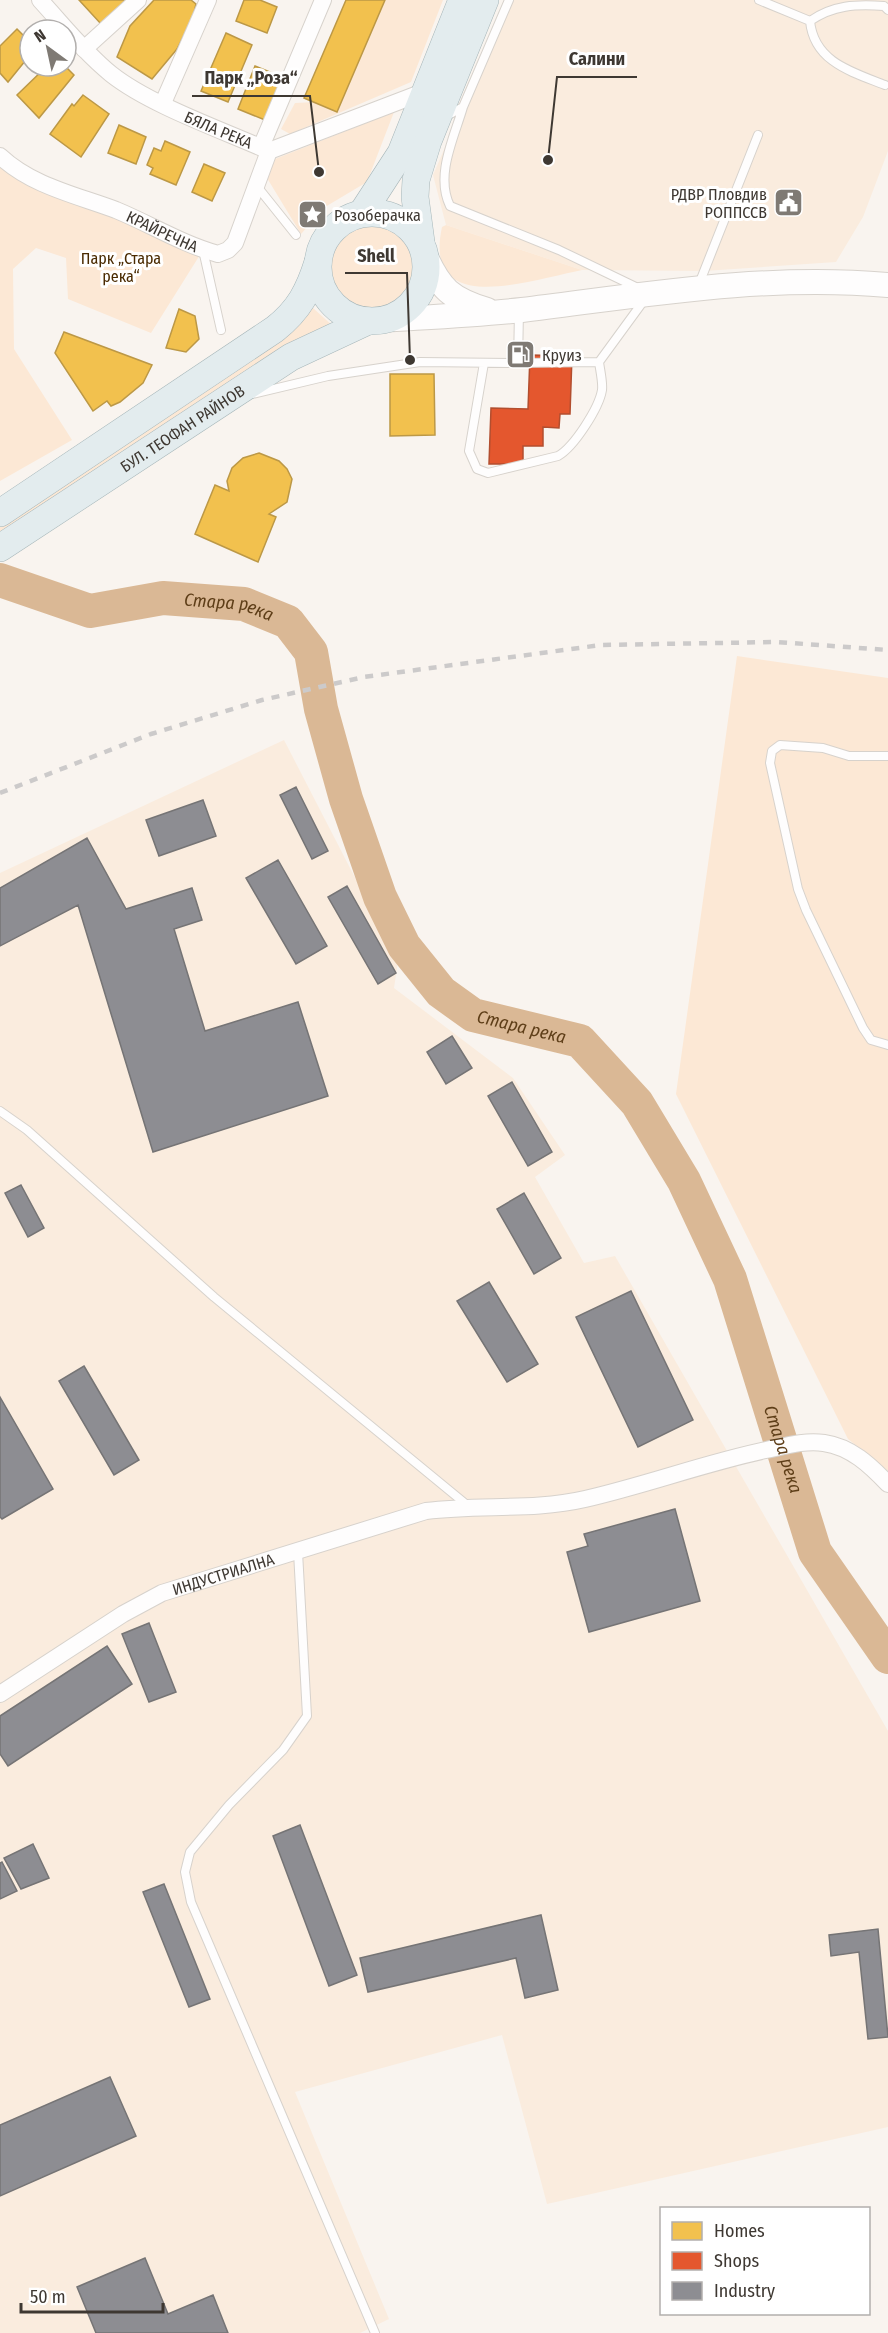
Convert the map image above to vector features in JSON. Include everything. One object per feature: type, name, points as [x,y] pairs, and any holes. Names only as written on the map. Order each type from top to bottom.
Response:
[{"type":"main road","points":[[362,213],[401,153],[462,0]]},
{"type":"main road","points":[[375,320],[396,315],[415,300],[425,279],[415,197],[416,180],[437,120],[485,0]]},
{"type":"main road","points":[[507,311],[469,304],[449,293],[435,276],[411,228],[396,218],[380,213],[362,213],[345,219],[332,230],[322,245],[318,262],[320,281],[328,298],[341,312],[375,320],[507,311],[649,293],[779,281],[839,281],[888,285]]},
{"type":"main road","name":"БУЛ. ТЕОФАН РАЙНОВ","points":[[0,513],[275,329],[296,311],[305,299],[318,262]]},
{"type":"main road","name":"БУЛ. ТЕОФАН РАЙНОВ","points":[[0,548],[291,357],[375,320]]},
{"type":"street","name":"БЯЛА РЕКА","points":[[40,0],[84,49],[126,84],[265,149],[426,91]]},
{"type":"street","points":[[84,49],[138,0]]},
{"type":"street","points":[[163,103],[208,0]]},
{"type":"street","name":"КРАЙРЕЧНА","points":[[0,156],[12,167],[45,185],[117,211],[203,250],[218,254],[228,250],[235,243],[265,149],[323,0]]},
{"type":"street","name":"ИНДУСТРИАЛНА","points":[[0,1694],[123,1614],[162,1593],[426,1510],[467,1505],[533,1507],[584,1499],[749,1454],[802,1443],[825,1443],[852,1452],[888,1484]]},
{"type":"lane","points":[[484,363],[469,451],[477,469],[488,473],[558,456],[568,450],[577,440],[602,391],[599,362],[649,293],[559,250],[450,206],[445,195],[443,179],[464,107],[509,0]]},
{"type":"lane","points":[[759,0],[810,21]]},
{"type":"lane","points":[[810,21],[828,9],[864,4],[884,6],[888,10]]},
{"type":"lane","points":[[810,21],[811,33],[834,64],[885,85]]},
{"type":"lane","points":[[437,120],[452,116],[464,107]]},
{"type":"lane","points":[[698,288],[759,135]]},
{"type":"lane","points":[[255,185],[296,235]]},
{"type":"lane","points":[[203,250],[221,330]]},
{"type":"lane","points":[[507,311],[518,363]]},
{"type":"lane","points":[[220,402],[339,374],[420,362],[599,362]]},
{"type":"lane","points":[[888,756],[849,756],[823,748],[780,745],[772,751],[770,763],[798,889],[806,910],[863,1028],[871,1040],[888,1045]]},
{"type":"lane","points":[[0,1111],[27,1130],[214,1297],[467,1505]]},
{"type":"lane","points":[[298,1552],[307,1716],[283,1750],[229,1805],[190,1852],[185,1872],[191,1902],[375,2333]]},
{"type":"shaded area","points":[[509,0],[888,0],[888,151],[863,217],[836,262],[704,271],[582,270],[446,225],[433,175]]},
{"type":"shaded area","points":[[284,740],[398,961],[394,988],[513,1078],[565,1155],[535,1177],[584,1263],[615,1256],[888,1731],[888,2127],[547,2204],[502,2035],[295,2092],[389,2319],[360,2333],[0,2333],[0,873]]},
{"type":"green space","points":[[379,0],[443,0],[411,82],[290,134],[281,129],[295,103],[336,101]]},
{"type":"green space","points":[[394,112],[367,182],[325,207],[301,234],[267,178],[267,166],[275,159]]},
{"type":"green space","name":"Парк „Стара река“","points":[[0,156],[203,250],[151,333],[68,299],[66,258],[36,248],[13,269],[14,349],[72,440],[0,481]]},
{"type":"green space","points":[[371,223],[388,226],[402,236],[412,250],[415,267],[412,284],[402,298],[388,308],[371,311],[354,308],[340,298],[330,284],[327,267],[330,250],[340,236],[354,226]]},
{"type":"green space","points":[[446,225],[582,270],[510,285],[485,287],[464,284],[448,274],[440,256],[442,227]]},
{"type":"green space","points":[[313,308],[334,327],[0,538],[0,527],[291,331]]},
{"type":"green space","points":[[737,656],[888,678],[888,1471],[848,1439],[676,1094]]},
{"type":"building: Homes","points":[[79,0],[124,0],[125,1],[101,24]]},
{"type":"building: Homes","points":[[154,0],[191,0],[196,4],[193,17],[177,49],[152,79],[117,57],[130,26]]},
{"type":"building: Homes","points":[[244,0],[260,0],[277,7],[267,33],[236,21]]},
{"type":"building: Homes","points":[[346,0],[385,0],[337,112],[304,98]]},
{"type":"building: Homes","points":[[18,30],[18,70],[8,82],[0,73],[0,46]]},
{"type":"building: Homes","points":[[226,33],[252,45],[228,102],[201,91]]},
{"type":"building: Homes","points":[[255,66],[282,77],[265,120],[238,109]]},
{"type":"building: Homes","points":[[35,78],[72,78],[39,118],[17,95]]},
{"type":"building: Homes","points":[[83,95],[109,114],[81,157],[50,134],[72,104],[74,106]]},
{"type":"building: Homes","points":[[119,125],[146,137],[136,164],[108,153]]},
{"type":"building: Homes","points":[[165,141],[190,152],[176,185],[150,174],[153,168],[147,165],[154,148],[161,151]]},
{"type":"building: Homes","points":[[204,164],[225,173],[212,201],[192,192]]},
{"type":"building: Homes","points":[[179,309],[195,316],[199,339],[186,352],[166,348]]},
{"type":"building: Homes","points":[[64,332],[152,365],[143,383],[120,402],[111,406],[107,401],[93,411],[55,353]]},
{"type":"building: Homes","points":[[390,374],[434,374],[435,435],[390,436]]},
{"type":"building: Homes","points":[[259,453],[279,461],[287,469],[292,479],[287,502],[269,514],[276,517],[258,562],[195,534],[215,485],[229,491],[227,481],[232,468],[243,458]]},
{"type":"building: Shops","points":[[530,355],[572,356],[570,414],[560,414],[559,428],[543,427],[543,446],[523,446],[523,464],[489,464],[491,408],[528,409]]},
{"type":"building: Industry","points":[[296,787],[328,851],[312,859],[280,795]]},
{"type":"building: Industry","points":[[203,800],[216,836],[159,856],[146,820]]},
{"type":"building: Industry","points":[[87,838],[126,909],[192,888],[202,920],[174,929],[205,1031],[298,1002],[328,1096],[153,1152],[78,905],[0,946],[0,888]]},
{"type":"building: Industry","points":[[278,860],[327,946],[296,964],[246,878]]},
{"type":"building: Industry","points":[[347,886],[396,973],[378,984],[328,897]]},
{"type":"building: Industry","points":[[452,1036],[472,1068],[446,1084],[427,1052]]},
{"type":"building: Industry","points":[[512,1082],[552,1152],[528,1166],[488,1096]]},
{"type":"building: Industry","points":[[21,1185],[44,1228],[28,1237],[5,1193]]},
{"type":"building: Industry","points":[[524,1193],[561,1258],[534,1274],[497,1209]]},
{"type":"building: Industry","points":[[489,1282],[538,1364],[507,1382],[457,1301]]},
{"type":"building: Industry","points":[[631,1291],[693,1420],[638,1447],[576,1317]]},
{"type":"building: Industry","points":[[84,1366],[139,1460],[114,1475],[59,1381]]},
{"type":"building: Industry","points":[[0,1397],[53,1489],[2,1519],[0,1517]]},
{"type":"building: Industry","points":[[675,1509],[700,1601],[589,1632],[567,1552],[588,1546],[584,1534]]},
{"type":"building: Industry","points":[[149,1623],[176,1692],[149,1702],[122,1634]]},
{"type":"building: Industry","points":[[107,1646],[132,1684],[8,1766],[0,1754],[0,1716]]},
{"type":"building: Industry","points":[[300,1825],[357,1975],[329,1986],[273,1836]]},
{"type":"building: Industry","points":[[33,1844],[49,1878],[21,1889],[4,1858]]},
{"type":"building: Industry","points":[[2,1862],[17,1891],[0,1899],[0,1863]]},
{"type":"building: Industry","points":[[164,1884],[210,1999],[189,2007],[143,1892]]},
{"type":"building: Industry","points":[[541,1915],[558,1990],[525,1998],[516,1958],[368,1992],[360,1958]]},
{"type":"building: Industry","points":[[878,1929],[888,2037],[868,2039],[859,1952],[831,1956],[829,1935]]},
{"type":"building: Industry","points":[[110,2077],[136,2136],[0,2196],[0,2125]]},
{"type":"building: Industry","points":[[145,2258],[168,2314],[213,2295],[228,2333],[96,2333],[77,2287]]},
{"type":"waterway","name":"Стара река","points":[[0,580],[90,611],[163,598],[244,604],[288,622],[311,652],[321,709],[346,799],[380,897],[404,946],[441,992],[473,1015],[580,1041],[637,1103],[684,1181],[730,1279],[815,1552],[888,1657]]},
{"type":"railway","points":[[0,793],[151,734],[262,700],[364,677],[601,645],[777,642],[888,650]]},
{"type":"place","name":"Салини","points":[[548,160]]},
{"type":"place","name":"Парк „Роза“","points":[[319,172]]},
{"type":"place","name":"РДВР Пловдив РОППССВ","points":[[788,203]]},
{"type":"place","name":"Розоберачка","points":[[313,215]]},
{"type":"place","name":"Круиз","points":[[521,355]]},
{"type":"place","name":"Shell","points":[[410,360]]}]
